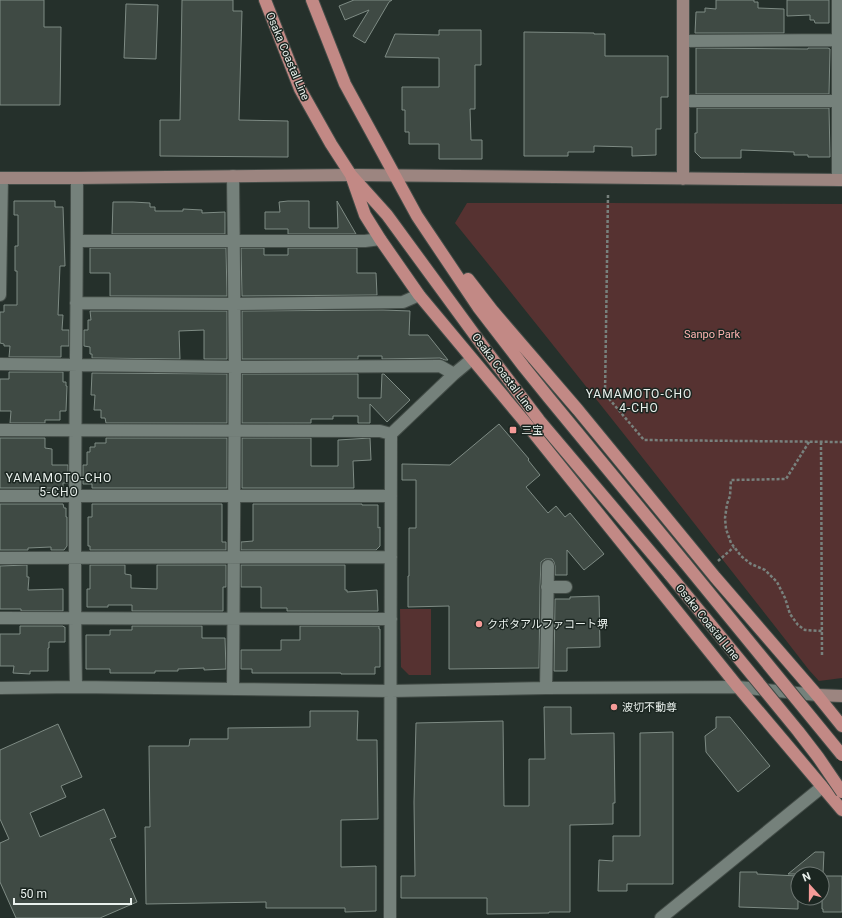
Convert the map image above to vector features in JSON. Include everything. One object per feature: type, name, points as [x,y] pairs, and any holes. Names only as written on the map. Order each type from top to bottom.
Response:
[{"type":"main road","name":"Osaka Coastal Line","points":[[265,0],[300,89],[331,144],[351,175],[386,215],[539,420],[670,575],[798,731],[842,792]]},
{"type":"main road","name":"Osaka Coastal Line","points":[[312,0],[345,84],[417,216],[478,307],[549,398],[842,755]]},
{"type":"main road","points":[[351,175],[365,215],[380,239],[420,295],[529,427],[738,687],[842,810]]},
{"type":"main road","points":[[434,240],[578,410],[715,578],[817,695],[842,726]]},
{"type":"street","points":[[682,179],[683,0]]},
{"type":"street","points":[[0,295],[1,178],[351,175],[840,180],[840,40],[838,0]]},
{"type":"street","points":[[683,41],[840,40]]},
{"type":"street","points":[[683,101],[840,101]]},
{"type":"street","points":[[233,176],[235,367],[233,689]]},
{"type":"street","points":[[76,687],[75,496],[77,178]]},
{"type":"street","points":[[77,241],[365,241],[380,239]]},
{"type":"street","points":[[76,303],[234,304],[403,302],[420,295]]},
{"type":"street","points":[[390,918],[390,434],[472,359]]},
{"type":"street","points":[[0,364],[235,367],[440,366],[454,374]]},
{"type":"street","points":[[0,430],[380,431],[390,434]]},
{"type":"street","points":[[0,496],[391,496]]},
{"type":"street","points":[[0,558],[391,557]]},
{"type":"street","points":[[546,688],[548,566]]},
{"type":"street","points":[[547,587],[566,587]]},
{"type":"street","points":[[0,618],[391,619]]},
{"type":"street","points":[[0,688],[76,687],[391,691],[546,688],[738,687],[842,696]]},
{"type":"street","points":[[662,918],[822,787]]},
{"type":"path","points":[[608,195],[605,394],[644,440],[842,442]]},
{"type":"path","points":[[810,442],[786,479],[731,480],[730,496],[725,518],[726,529],[731,543],[741,556],[751,564],[765,570],[777,582],[785,598],[790,614],[798,625],[805,630],[822,631]]},
{"type":"path","points":[[821,442],[822,656]]},
{"type":"path","points":[[717,561],[734,547]]},
{"type":"green space","name":"Sanpo Park","points":[[467,203],[842,204],[842,678],[819,681],[809,670],[455,223]]},
{"type":"green space","points":[[400,609],[431,609],[431,675],[409,675],[401,667]]},
{"type":"building","points":[[0,0],[44,0],[44,27],[61,27],[60,105],[0,105]]},
{"type":"building","points":[[182,0],[233,0],[233,11],[242,11],[239,120],[288,121],[288,157],[160,156],[160,120],[180,120]]},
{"type":"building","points":[[354,0],[392,0],[389,2],[365,43],[353,36],[369,10],[345,20],[339,6]]},
{"type":"building","points":[[716,0],[754,0],[754,2],[758,2],[758,8],[784,9],[784,33],[695,33],[696,12],[705,12],[705,8],[716,9]]},
{"type":"building","points":[[787,0],[829,0],[829,23],[815,23],[814,20],[810,20],[810,15],[787,16]]},
{"type":"building","points":[[126,4],[158,5],[156,59],[124,58]]},
{"type":"building","points":[[439,30],[481,30],[481,65],[475,65],[475,109],[470,109],[471,140],[482,140],[482,159],[439,159],[439,144],[409,144],[409,132],[405,132],[405,110],[402,110],[402,87],[439,87],[439,58],[385,57],[395,34],[439,35]]},
{"type":"building","points":[[524,32],[605,34],[605,56],[668,56],[668,97],[661,97],[661,129],[656,129],[656,155],[632,156],[632,147],[594,146],[594,152],[568,152],[568,156],[524,156]]},
{"type":"building","points":[[696,48],[828,48],[830,49],[829,94],[696,94]]},
{"type":"building","points":[[697,108],[829,108],[830,157],[808,157],[808,155],[794,155],[794,152],[741,150],[741,158],[701,158],[695,152]]},
{"type":"building","points":[[14,201],[55,201],[55,207],[63,207],[65,266],[60,266],[58,315],[63,315],[62,330],[69,330],[69,346],[61,346],[61,357],[9,357],[10,346],[4,346],[4,344],[0,343],[0,312],[4,312],[4,305],[17,305],[15,246],[18,246],[18,215],[14,215]]},
{"type":"building","points":[[309,201],[309,228],[338,228],[337,201],[356,234],[288,234],[288,229],[265,229],[265,212],[280,212],[279,202]]},
{"type":"building","points":[[113,202],[150,203],[150,207],[155,207],[155,211],[183,211],[183,209],[202,210],[202,213],[225,212],[225,234],[112,234]]},
{"type":"building","points":[[90,248],[226,248],[227,296],[110,296],[110,273],[90,273]]},
{"type":"building","points":[[241,248],[264,248],[264,255],[288,255],[288,248],[357,248],[357,273],[376,273],[377,295],[242,296]]},
{"type":"building","points":[[90,311],[227,311],[227,359],[204,359],[204,330],[179,331],[180,359],[92,358],[92,354],[90,354],[90,347],[84,346],[84,330],[88,330],[88,320],[91,320]]},
{"type":"building","points":[[242,311],[410,311],[409,335],[428,335],[448,360],[440,358],[382,359],[382,356],[358,356],[358,359],[242,359]]},
{"type":"building","points":[[9,372],[63,372],[63,382],[66,382],[67,386],[66,411],[60,411],[60,420],[45,420],[45,423],[10,423],[11,411],[0,411],[0,379],[9,379]]},
{"type":"building","points":[[92,373],[227,374],[227,423],[106,423],[105,418],[101,418],[101,410],[94,410],[95,395],[91,395]]},
{"type":"building","points":[[242,374],[358,374],[358,398],[381,398],[382,374],[384,374],[410,400],[387,422],[370,404],[370,423],[358,423],[358,416],[333,416],[333,419],[311,419],[311,423],[242,423]]},
{"type":"building","points":[[499,424],[529,459],[528,460],[540,475],[526,487],[548,513],[556,506],[565,517],[570,513],[604,554],[584,570],[567,550],[567,575],[555,575],[555,566],[552,559],[545,559],[541,562],[539,668],[449,669],[449,606],[408,607],[409,528],[416,528],[416,480],[402,480],[402,464],[450,465]]},
{"type":"building","points":[[0,438],[45,438],[45,448],[52,449],[52,465],[68,465],[68,483],[63,483],[63,488],[0,488]]},
{"type":"building","points":[[106,438],[227,438],[227,488],[92,488],[92,484],[83,484],[83,465],[87,465],[87,452],[90,452],[90,447],[95,447],[95,443],[106,443]]},
{"type":"building","points":[[242,438],[311,438],[311,466],[338,466],[338,440],[370,438],[371,460],[353,461],[354,488],[242,488]]},
{"type":"building","points":[[0,504],[63,504],[64,508],[66,508],[67,517],[67,546],[64,550],[51,550],[51,547],[28,548],[28,550],[0,550]]},
{"type":"building","points":[[92,504],[222,504],[222,542],[226,542],[226,550],[90,550],[90,546],[88,546],[88,517],[92,517]]},
{"type":"building","points":[[253,504],[378,505],[380,546],[376,550],[241,550],[241,542],[253,541]]},
{"type":"building","points":[[27,565],[27,577],[29,577],[28,590],[63,589],[63,611],[21,611],[21,609],[0,609],[0,566]]},
{"type":"building","points":[[90,565],[125,565],[125,574],[131,575],[131,588],[157,589],[157,565],[226,565],[226,587],[223,587],[223,611],[132,611],[132,605],[87,607],[87,589],[90,589]]},
{"type":"building","points":[[241,565],[345,565],[345,590],[347,590],[347,592],[377,590],[378,611],[287,611],[287,608],[261,608],[261,587],[241,587]]},
{"type":"building","points":[[599,596],[600,647],[567,648],[567,671],[554,671],[555,599]]},
{"type":"building","points":[[20,626],[65,627],[65,642],[49,642],[48,671],[30,671],[30,674],[13,673],[14,666],[0,666],[0,634],[20,634]]},
{"type":"building","points":[[132,626],[202,626],[202,638],[225,638],[226,669],[204,670],[204,668],[178,669],[178,671],[155,671],[155,673],[110,673],[110,669],[86,669],[86,635],[110,635],[110,630],[132,630]]},
{"type":"building","points":[[300,626],[379,626],[380,667],[375,667],[375,674],[252,673],[252,669],[241,669],[241,650],[281,650],[281,640],[300,640]]},
{"type":"building","points":[[544,707],[571,707],[571,734],[614,733],[615,803],[613,803],[613,824],[570,825],[570,912],[487,914],[487,898],[401,898],[401,876],[415,876],[414,802],[416,723],[503,721],[504,806],[529,806],[529,759],[545,759]]},
{"type":"building","points":[[310,711],[358,711],[357,740],[377,740],[378,819],[341,820],[341,867],[376,866],[376,911],[345,912],[345,908],[266,908],[266,902],[146,904],[145,827],[150,827],[149,746],[189,746],[190,739],[228,739],[228,728],[310,727]]},
{"type":"building","points":[[716,717],[730,717],[770,766],[738,792],[706,752],[705,736],[716,728]]},
{"type":"building","points":[[58,724],[82,777],[61,786],[66,797],[30,813],[40,837],[104,809],[116,837],[110,839],[137,902],[100,918],[16,918],[0,882],[0,843],[9,839],[0,819],[0,750]]},
{"type":"building","points":[[673,732],[673,884],[627,884],[627,891],[598,891],[599,860],[613,861],[613,836],[640,836],[640,733]]},
{"type":"building","points":[[815,852],[824,852],[823,866],[798,866]]},
{"type":"building","points":[[740,872],[757,872],[757,874],[790,876],[790,906],[798,906],[798,909],[739,907]]},
{"type":"building","points":[[830,876],[842,876],[842,912],[823,912],[822,906],[830,906]]},
{"type":"place","name":"三宝","points":[[513,430]]},
{"type":"place","name":"クボタアルファコート堺","points":[[479,624]]},
{"type":"place","name":"波切不動尊","points":[[614,707]]},
{"type":"district","name":"YAMAMOTO-CHO 4-CHO","points":[[639,401]]},
{"type":"district","name":"YAMAMOTO-CHO 5-CHO","points":[[59,485]]}]
